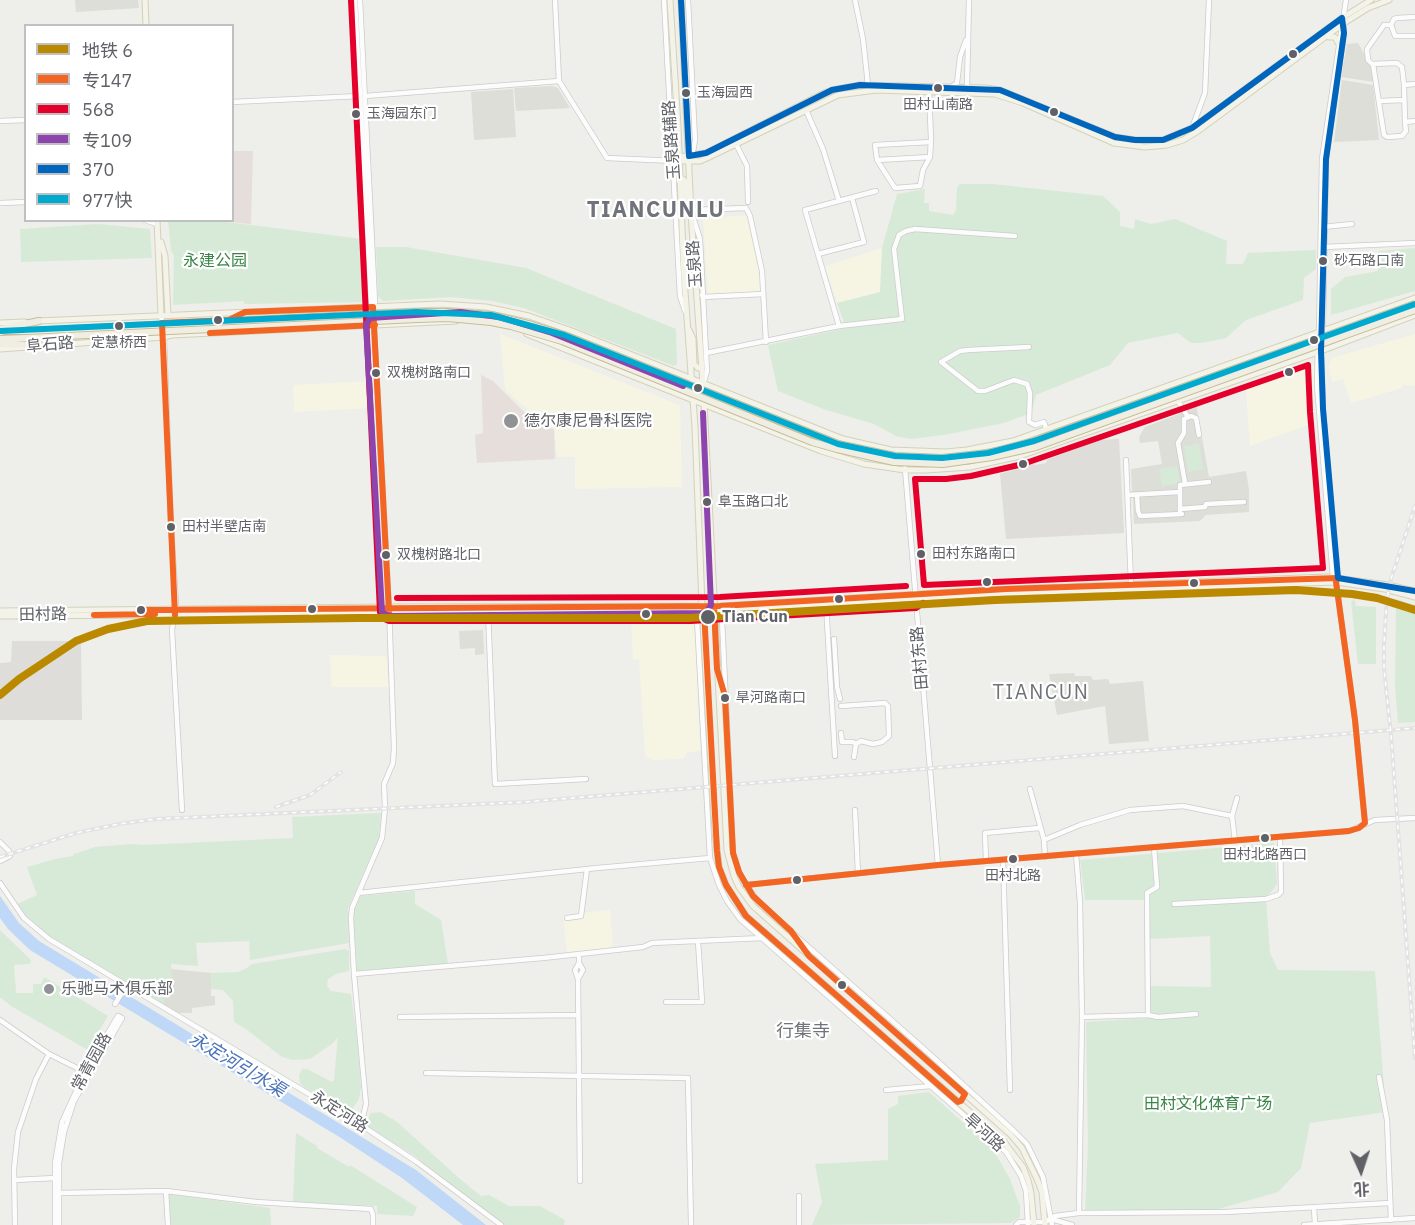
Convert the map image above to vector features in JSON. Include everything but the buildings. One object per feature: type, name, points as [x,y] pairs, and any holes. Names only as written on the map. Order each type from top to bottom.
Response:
[{"type":"highway","points":[[0,339],[27,334],[417,312],[468,312],[491,315],[564,335],[838,444],[895,456],[942,458],[988,453],[1041,438],[1415,304]]},
{"type":"highway","points":[[0,330],[27,334],[448,318],[491,322],[562,341],[812,442],[894,462],[943,464],[992,457],[1036,447],[1415,313]]},
{"type":"highway","points":[[0,330],[39,321]]},
{"type":"highway","points":[[0,344],[36,345]]},
{"type":"main road","points":[[145,0],[147,24]]},
{"type":"main road","points":[[670,0],[687,326],[693,339],[694,364],[698,368],[701,367]]},
{"type":"main road","name":"玉泉路","points":[[682,0],[691,210],[704,404]]},
{"type":"main road","points":[[689,159],[706,153],[832,90],[868,85],[967,87],[1008,92],[1102,132],[1128,140],[1164,140],[1192,128],[1371,0]]},
{"type":"main road","points":[[677,160],[707,158],[833,97],[876,90],[1000,95],[1114,143],[1157,147],[1178,141],[1198,130],[1324,38],[1342,22],[1389,0]]},
{"type":"main road","points":[[1324,38],[1335,37],[1338,43]]},
{"type":"main road","points":[[677,114],[681,125],[682,140],[686,142],[689,139]]},
{"type":"main road","points":[[680,181],[683,179],[685,181],[686,200],[691,210]]},
{"type":"main road","points":[[157,222],[161,315]]},
{"type":"main road","points":[[158,234],[165,256],[168,315]]},
{"type":"main road","name":"阜石路","points":[[0,323],[456,304],[486,307],[529,316],[582,335],[843,439],[906,451],[946,452],[1012,441],[1415,298]]},
{"type":"main road","points":[[179,335],[174,329],[178,322],[229,320],[245,312]]},
{"type":"main road","name":"阜石路","points":[[0,349],[179,335],[460,321],[506,328],[549,341],[821,451],[864,464],[904,470],[946,470],[995,463],[1020,456],[1319,351],[1415,313]]},
{"type":"main road","name":"旱河路","points":[[687,326],[717,851],[723,876],[746,916],[993,1132],[1015,1154],[1023,1167],[1031,1192],[1031,1223]]},
{"type":"main road","name":"旱河路","points":[[704,404],[727,850],[739,887],[753,906],[1011,1135],[1031,1164],[1042,1192],[1048,1223]]},
{"type":"main road","name":"田村路","points":[[0,616],[389,609],[715,609],[826,604],[915,596],[1336,579],[1415,597]]},
{"type":"main road","name":"田村路","points":[[715,609],[1131,584],[1336,579],[1388,585],[1415,591]]},
{"type":"main road","name":"田村路","points":[[389,609],[488,611],[702,609]]},
{"type":"main road","name":"田村路","points":[[0,611],[176,612]]},
{"type":"main road","points":[[958,1102],[963,1100],[965,1094]]},
{"type":"main road","points":[[970,1119],[993,1132]]},
{"type":"street","points":[[355,0],[375,302],[389,609],[393,763],[384,784],[386,808],[382,838],[358,892],[351,918],[366,1104],[361,1125]]},
{"type":"street","points":[[360,0],[363,96]]},
{"type":"street","points":[[555,0],[559,81],[607,158],[677,160]]},
{"type":"street","name":"玉泉路辅路","points":[[664,0],[677,160],[680,296],[687,315]]},
{"type":"street","points":[[682,0],[688,13]]},
{"type":"street","points":[[687,0],[695,140],[689,159]]},
{"type":"street","points":[[855,0],[863,39],[868,85]]},
{"type":"street","points":[[967,87],[969,0]]},
{"type":"street","points":[[1192,128],[1205,93],[1209,0]]},
{"type":"street","points":[[1321,332],[1322,159],[1346,0]]},
{"type":"street","points":[[1415,17],[1394,19],[1391,26],[1395,36],[1415,36]]},
{"type":"street","points":[[1342,22],[1344,33],[1326,159],[1322,227],[1324,247],[1319,351],[1319,411],[1365,823]]},
{"type":"street","points":[[1373,64],[1384,135],[1387,137],[1402,136],[1406,131],[1406,122],[1402,67],[1397,63],[1373,64],[1368,60],[1367,46],[1383,25],[1391,26]]},
{"type":"street","points":[[667,54],[672,35]]},
{"type":"street","points":[[950,87],[957,83],[960,57],[967,38]]},
{"type":"street","points":[[234,102],[363,96],[559,81]]},
{"type":"street","points":[[1404,85],[1415,84]]},
{"type":"street","points":[[687,101],[692,85]]},
{"type":"street","points":[[929,92],[931,142],[930,158],[923,170],[921,186],[895,188],[877,160],[875,145],[931,142]]},
{"type":"street","points":[[1379,101],[1404,100]]},
{"type":"street","points":[[806,110],[823,149],[838,201]]},
{"type":"street","points":[[0,121],[24,120]]},
{"type":"street","points":[[1406,122],[1415,121]]},
{"type":"street","points":[[736,144],[747,166],[748,202]]},
{"type":"street","points":[[877,160],[930,158]]},
{"type":"street","points":[[839,326],[805,210],[876,191]]},
{"type":"street","points":[[818,255],[864,242],[852,198]]},
{"type":"street","points":[[0,202],[24,202]]},
{"type":"street","points":[[703,383],[706,353],[700,239],[691,210],[746,208],[759,255],[766,342]]},
{"type":"street","points":[[1322,227],[1352,224]]},
{"type":"street","points":[[706,353],[839,326],[902,319],[894,249],[899,235],[906,231],[915,229],[1015,236]]},
{"type":"street","points":[[1324,247],[1415,243]]},
{"type":"street","points":[[696,281],[703,297]]},
{"type":"street","points":[[703,297],[763,294]]},
{"type":"street","points":[[161,315],[164,323],[176,612],[172,620],[172,630],[182,810]]},
{"type":"street","points":[[164,323],[168,315]]},
{"type":"street","points":[[164,323],[178,322]]},
{"type":"street","points":[[1029,347],[960,351],[941,362],[978,392],[1014,380],[1027,384],[1030,393],[1029,422],[1032,425],[1044,422],[1046,428]]},
{"type":"street","points":[[1178,401],[1188,417]]},
{"type":"street","points":[[1185,483],[1178,443],[1184,433],[1184,419],[1191,416],[1196,418],[1199,435]]},
{"type":"street","name":"田村东路","points":[[906,451],[904,470],[938,866]]},
{"type":"street","points":[[1126,460],[1131,584]]},
{"type":"street","points":[[1181,512],[1180,484],[1209,482]]},
{"type":"street","points":[[1128,495],[1179,492]]},
{"type":"street","points":[[1137,495],[1140,516],[1181,512],[1204,507],[1206,504],[1244,501]]},
{"type":"street","points":[[826,604],[835,756]]},
{"type":"street","name":"旱河路","points":[[702,609],[698,620],[710,858],[727,902],[740,919],[1006,1152],[1015,1164],[1026,1191],[1031,1223]]},
{"type":"street","name":"旱河路","points":[[715,609],[722,619],[734,853],[739,872],[746,885],[761,905],[1027,1144],[1043,1177],[1048,1223]]},
{"type":"street","points":[[488,611],[495,784],[586,779]]},
{"type":"street","points":[[834,639],[837,687],[842,702],[841,706]]},
{"type":"street","points":[[701,694],[706,666]]},
{"type":"street","points":[[717,669],[725,696]]},
{"type":"street","points":[[832,699],[840,699]]},
{"type":"street","points":[[832,707],[885,703],[888,706],[889,736],[882,742],[873,744],[861,741],[856,744]]},
{"type":"street","points":[[841,733],[842,742],[856,744]]},
{"type":"street","points":[[854,757],[856,744]]},
{"type":"street","points":[[1030,789],[1044,840],[1045,857]]},
{"type":"street","points":[[1235,841],[1232,816],[1238,798]]},
{"type":"street","points":[[1044,840],[1080,825],[1130,810],[1183,806],[1232,816]]},
{"type":"street","points":[[855,810],[858,873]]},
{"type":"street","points":[[746,885],[986,861],[1349,831],[1365,823],[1391,818],[1415,818]]},
{"type":"street","points":[[986,861],[985,833],[1039,828]]},
{"type":"street","points":[[1174,904],[1266,899],[1278,895],[1281,892],[1280,837]]},
{"type":"street","points":[[0,842],[9,851],[10,856],[0,861]]},
{"type":"street","points":[[1148,1015],[1147,893],[1156,887],[1154,847]]},
{"type":"street","points":[[1076,854],[1080,903],[1082,1017],[1079,1214]]},
{"type":"street","points":[[358,892],[710,858]]},
{"type":"street","points":[[1003,860],[1010,1090]]},
{"type":"street","points":[[567,918],[581,916],[586,869]]},
{"type":"street","name":"永定河路","points":[[0,883],[24,918],[49,939],[361,1125],[417,1162],[501,1225]]},
{"type":"street","points":[[791,932],[809,956]]},
{"type":"street","points":[[354,974],[579,954],[643,947],[652,943],[762,938]]},
{"type":"street","points":[[666,1002],[702,1002],[698,941]]},
{"type":"street","points":[[579,954],[579,963],[575,970],[578,979],[580,1180]]},
{"type":"street","points":[[817,977],[831,998]]},
{"type":"street","points":[[115,1004],[125,988]]},
{"type":"street","points":[[1082,1017],[1148,1015],[1158,1017],[1196,1014]]},
{"type":"street","points":[[400,1017],[578,1015]]},
{"type":"street","name":"常青园路","points":[[118,1016],[122,1018],[91,1069],[69,1115],[61,1146],[57,1225],[55,1178],[62,1122],[85,1072],[118,1016]]},
{"type":"street","points":[[0,1020],[49,1054],[85,1072]]},
{"type":"street","points":[[15,1225],[14,1169],[18,1132],[36,1079],[49,1054]]},
{"type":"street","points":[[426,1073],[688,1078],[691,1224]]},
{"type":"street","points":[[1379,1077],[1387,1120],[1391,1220]]},
{"type":"street","points":[[886,1090],[931,1086]]},
{"type":"street","points":[[15,1180],[55,1178]]},
{"type":"street","points":[[166,1191],[168,1225]]},
{"type":"street","points":[[59,1193],[166,1191],[256,1202],[371,1209],[373,1225]]},
{"type":"street","points":[[799,1196],[799,1225]]},
{"type":"street","points":[[1048,1223],[1056,1216],[1079,1214],[1226,1212],[1390,1203]]},
{"type":"street","points":[[1314,1208],[1315,1224]]},
{"type":"street","points":[[1304,1225],[1415,1218]]},
{"type":"street","points":[[1016,1225],[1019,1222],[1072,1225]]},
{"type":"shaded area","points":[[75,0],[138,0],[139,8],[76,12]]},
{"type":"shaded area","points":[[1358,43],[1373,70],[1374,82],[1341,77],[1347,44]]},
{"type":"shaded area","points":[[1342,80],[1373,85],[1379,140],[1334,142]]},
{"type":"shaded area","points":[[552,86],[558,88],[570,108],[516,111],[514,88]]},
{"type":"shaded area","points":[[513,89],[516,137],[474,140],[471,92]]},
{"type":"shaded area","points":[[234,151],[253,151],[251,224],[230,222],[234,222]]},
{"type":"shaded area","points":[[753,215],[765,269],[766,291],[708,295],[703,218]]},
{"type":"shaded area","points":[[882,248],[880,292],[837,303],[825,266]]},
{"type":"shaded area","points":[[500,334],[680,405],[682,487],[575,489],[575,457],[557,457],[554,426],[526,408],[505,390]]},
{"type":"shaded area","points":[[1415,334],[1415,386],[1402,385],[1402,388],[1351,403],[1343,379],[1332,382],[1329,367],[1331,358]]},
{"type":"shaded area","points":[[1314,365],[1313,423],[1250,446],[1246,389]]},
{"type":"shaded area","name":"德尔康尼骨科医院","points":[[481,375],[493,381],[523,411],[554,430],[555,459],[477,463],[475,435],[483,433]]},
{"type":"shaded area","points":[[371,381],[372,408],[294,412],[293,385]]},
{"type":"shaded area","points":[[1196,404],[1209,477],[1246,471],[1249,512],[1206,515],[1200,521],[1134,524],[1133,498],[1135,493],[1132,492],[1131,469],[1162,464],[1158,441],[1140,443],[1139,437],[1145,427],[1179,414],[1178,410]]},
{"type":"shaded area","points":[[1119,439],[1124,533],[1006,539],[1000,474],[1033,464],[1046,463],[1047,460],[1099,440]]},
{"type":"shaded area","points":[[631,620],[689,620],[695,622],[700,751],[687,752],[684,759],[653,760],[645,756],[639,659],[633,660]]},
{"type":"shaded area","points":[[483,630],[484,654],[475,655],[475,648],[460,649],[459,631]]},
{"type":"shaded area","points":[[12,641],[81,641],[82,720],[0,720],[0,663],[11,662]]},
{"type":"shaded area","points":[[330,655],[386,656],[389,687],[331,687]]},
{"type":"shaded area","points":[[1074,673],[1075,676],[1091,676],[1093,680],[1108,679],[1110,684],[1143,681],[1149,741],[1109,744],[1105,706],[1057,715],[1049,674]]},
{"type":"shaded area","points":[[610,910],[613,948],[567,952],[563,915]]},
{"type":"shaded area","points":[[171,969],[211,973],[211,996],[215,996],[215,1005],[192,1008],[192,1013],[175,1013],[164,1006],[162,988],[171,988]]},
{"type":"green space","points":[[960,184],[992,184],[1103,196],[1120,212],[1120,226],[1134,229],[1135,219],[1151,224],[1175,219],[1227,241],[1226,264],[1243,264],[1248,253],[1316,250],[1316,269],[1304,278],[1303,300],[1246,320],[1226,338],[1191,343],[1178,333],[1128,343],[1110,365],[1036,395],[1031,413],[1004,423],[910,439],[896,436],[874,424],[826,410],[778,391],[768,345],[846,328],[837,303],[880,292],[882,248],[897,194],[925,189],[924,203],[929,203],[929,211],[953,215],[956,210],[957,188]]},
{"type":"green space","name":"永建公园","points":[[168,222],[227,222],[362,239],[365,302],[244,304],[244,301],[173,305],[174,256],[171,250]]},
{"type":"green space","points":[[98,224],[150,229],[152,258],[21,262],[20,229]]},
{"type":"green space","points":[[376,247],[406,247],[526,268],[676,329],[677,364],[674,366],[524,308],[492,301],[451,297],[383,301],[378,296]]},
{"type":"green space","points":[[1415,248],[1415,291],[1331,315],[1331,289],[1345,277],[1378,271],[1378,251]]},
{"type":"green space","points":[[1199,444],[1203,469],[1188,472],[1184,446]]},
{"type":"green space","points":[[1177,466],[1180,483],[1162,486],[1159,469]]},
{"type":"green space","points":[[1396,599],[1415,605],[1415,722],[1398,723],[1395,687]]},
{"type":"green space","points":[[1355,600],[1356,606],[1376,607],[1376,664],[1358,664],[1351,601]]},
{"type":"green space","points":[[381,813],[379,838],[348,908],[349,943],[250,960],[249,941],[196,943],[198,966],[171,964],[172,988],[162,988],[164,1006],[49,937],[27,917],[17,904],[37,895],[27,867],[73,856],[95,847],[293,838],[292,817]]},
{"type":"green space","name":"田村文化体育广场","points":[[1274,843],[1277,884],[1266,899],[1270,953],[1278,970],[1375,971],[1386,1112],[1310,1123],[1301,1168],[1278,1192],[1215,1210],[1085,1216],[1088,1143],[1086,1022],[1148,1018],[1148,986],[1211,987],[1210,936],[1150,939],[1144,900],[1085,900],[1080,860]]},
{"type":"green space","points":[[415,891],[415,904],[441,920],[448,964],[357,971],[353,913],[360,896]]},
{"type":"green space","name":"乐驰马术俱乐部","points":[[0,930],[31,960],[30,964],[14,965],[16,993],[33,993],[33,984],[41,984],[44,977],[108,1016],[88,1050],[11,1006],[0,997]]},
{"type":"green space","points":[[345,949],[349,951],[349,971],[336,974],[328,979],[327,986],[331,991],[351,994],[361,1087],[359,1099],[349,1114],[300,1083],[299,1075],[302,1069],[307,1069],[332,1082],[334,1080],[338,1037],[310,1059],[293,1060],[282,1057],[234,1022],[233,1001],[223,990],[211,989],[211,973],[238,972],[252,964]]},
{"type":"green space","points":[[929,1092],[993,1149],[1010,1179],[1020,1206],[1020,1217],[1011,1223],[812,1225],[822,1202],[815,1164],[888,1160],[888,1109],[898,1104],[898,1096]]},
{"type":"green space","points":[[380,1112],[396,1121],[481,1196],[489,1195],[509,1206],[540,1206],[565,1220],[564,1225],[504,1225],[415,1156],[365,1125],[371,1113]]},
{"type":"green space","points":[[296,1133],[317,1148],[349,1167],[350,1165],[417,1207],[413,1216],[377,1214],[377,1206],[293,1202]]},
{"type":"green space","points":[[169,1194],[270,1208],[271,1225],[170,1225]]},
{"type":"water","name":"永定河引水渠","points":[[0,896],[19,923],[39,941],[416,1170],[486,1225],[463,1225],[402,1178],[341,1138],[30,950],[0,918]]},
{"type":"railway","points":[[1415,506],[1391,579],[1387,598],[1384,644],[1384,669],[1391,734],[1415,1058]]},
{"type":"railway","points":[[0,857],[76,833],[156,819],[525,802],[1415,728]]},
{"type":"railway","points":[[276,807],[310,795],[341,772]]},
{"type":"metro line","name":"6","points":[[0,695],[19,679],[76,641],[108,629],[147,621],[357,618],[688,618],[995,600],[1296,590],[1377,598],[1415,610]]},
{"type":"transit line","name":"568","points":[[351,0],[382,618],[389,621],[691,621],[916,608],[923,603]]},
{"type":"transit line","name":"370","points":[[681,0],[689,156],[706,153],[832,90],[860,85],[1000,90],[1115,137],[1163,140],[1192,128],[1342,18],[1344,33],[1326,159],[1321,351],[1323,409],[1338,578],[1415,591]]},
{"type":"transit line","name":"977快","points":[[0,331],[416,312],[491,315],[564,335],[838,444],[895,456],[942,458],[988,453],[1034,441],[1415,304]]},
{"type":"transit line","name":"专147","points":[[175,615],[162,323],[229,320],[245,312],[373,307],[389,612]]},
{"type":"transit line","name":"专109","points":[[683,386],[552,333],[499,317],[460,312],[370,318],[366,325],[382,612],[389,616],[706,613],[711,605],[703,413]]},
{"type":"transit line","name":"专147","points":[[210,333],[375,325]]},
{"type":"transit line","name":"568","points":[[1308,365],[1323,568],[924,585],[915,479],[971,476],[1023,464],[1308,365]]},
{"type":"transit line","name":"专147","points":[[141,610],[720,606],[1006,589],[1338,578],[1336,582],[1355,720],[1365,823],[1359,828],[1349,831],[938,865],[746,885]]},
{"type":"transit line","name":"568","points":[[397,598],[720,597],[906,586]]},
{"type":"transit line","name":"专147","points":[[704,611],[717,851],[719,867],[726,885],[746,916],[958,1102],[961,1101],[965,1094],[809,956],[791,931],[753,896],[739,872],[733,853],[725,696],[717,669],[714,606]]},
{"type":"transit line","name":"专147","points":[[94,615],[155,614]]},
{"type":"place","name":"田村山南路","points":[[938,88]]},
{"type":"place","name":"玉海园西","points":[[686,93]]},
{"type":"place","name":"玉海园东门","points":[[356,114]]},
{"type":"place","name":"砂石路口南","points":[[1323,261]]},
{"type":"place","name":"定慧桥西","points":[[119,326]]},
{"type":"place","name":"双槐树路南口","points":[[376,373]]},
{"type":"place","name":"德尔康尼骨科医院","points":[[511,421]]},
{"type":"place","name":"阜玉路口北","points":[[707,502]]},
{"type":"place","name":"田村半壁店南","points":[[171,527]]},
{"type":"place","name":"田村东路南口","points":[[921,554]]},
{"type":"place","name":"双槐树路北口","points":[[386,555]]},
{"type":"place","name":"Tian Cun","points":[[708,617]]},
{"type":"place","name":"旱河路南口","points":[[725,698]]},
{"type":"place","name":"田村北路西口","points":[[1265,838]]},
{"type":"place","name":"田村北路","points":[[1013,859]]},
{"type":"place","name":"乐驰马术俱乐部","points":[[49,989]]},
{"type":"district","name":"TIANCUNLU","points":[[656,211]]},
{"type":"district","name":"TIANCUN","points":[[1041,693]]},
{"type":"district","name":"行集寺","points":[[803,1032]]}]
